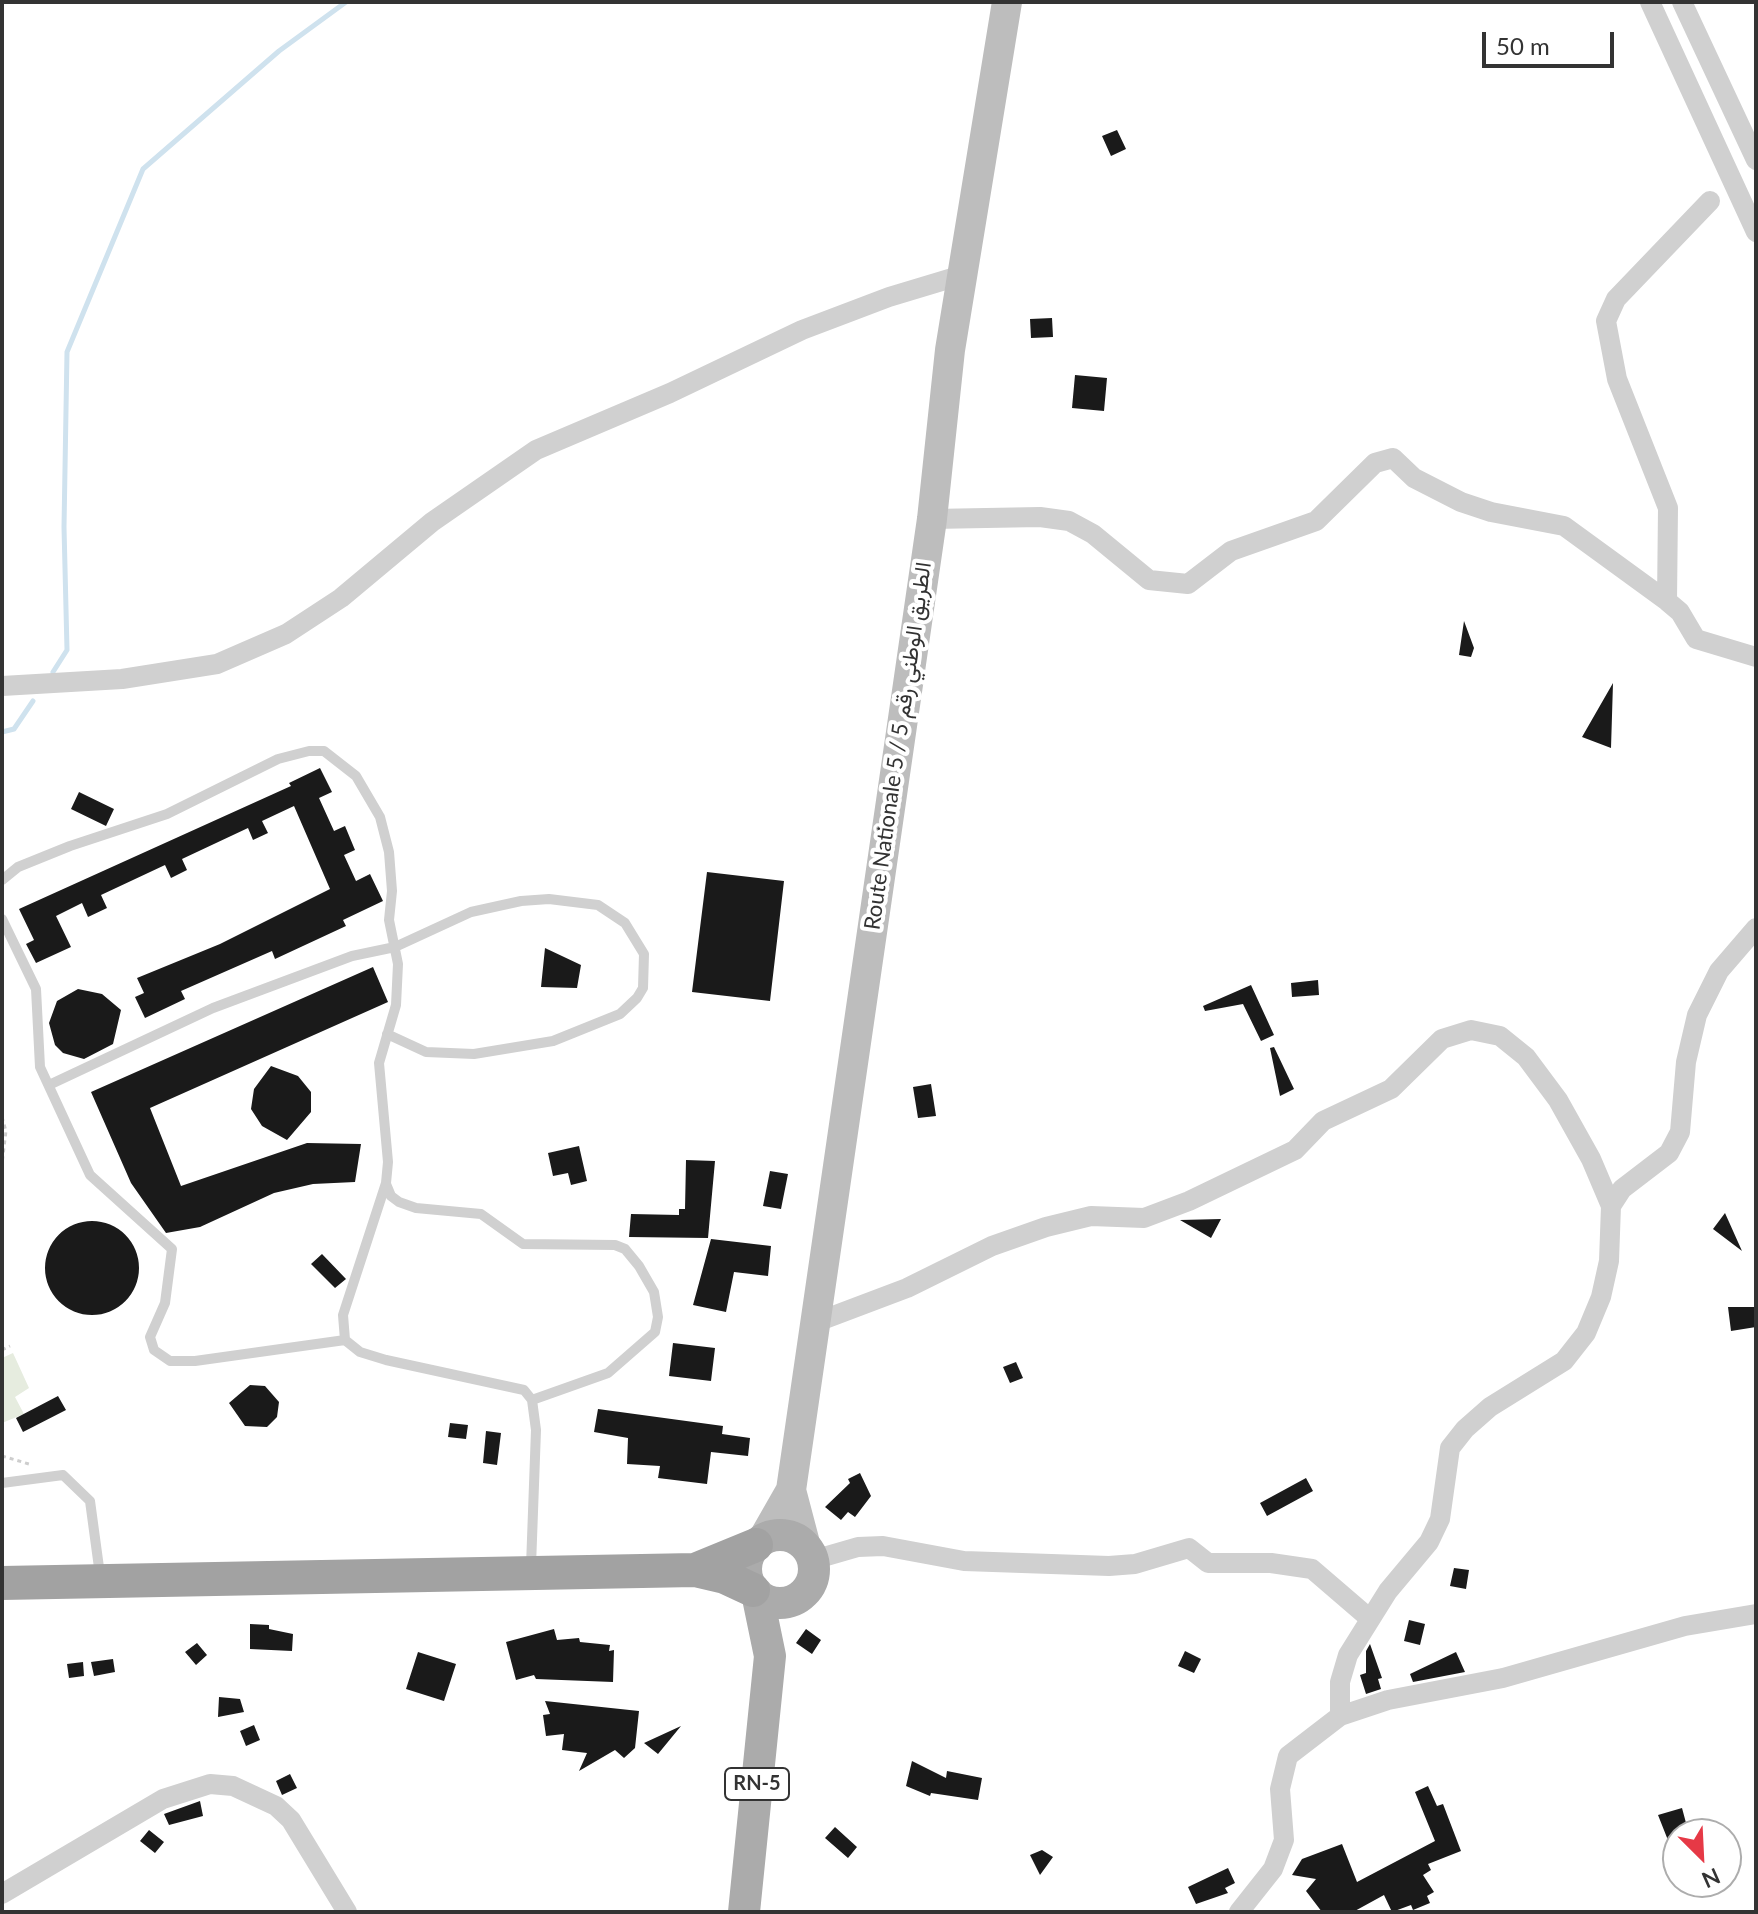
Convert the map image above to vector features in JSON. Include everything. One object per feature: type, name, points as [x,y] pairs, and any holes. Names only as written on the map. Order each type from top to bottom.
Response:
[{"type":"highway","points":[[695,1570],[760,1542]]},
{"type":"highway","points":[[2,1583],[695,1570],[725,1577],[755,1592]]},
{"type":"main road","name":"Route Nationale 5 / الطريق الوطني رقم 5","points":[[791,1490],[932,519],[962,275],[1007,2]]},
{"type":"main road","points":[[791,1490],[810,1554],[813,1578],[804,1593],[781,1602],[755,1592],[746,1572],[750,1553],[791,1490]]},
{"type":"main road","points":[[760,1542],[786,1535],[810,1554]]},
{"type":"main road","name":"RN-5","points":[[744,1912],[770,1656],[755,1592]]},
{"type":"main road","name":"RN-5","points":[[770,1656],[804,1593]]},
{"type":"street","points":[[1650,2],[1756,232]]},
{"type":"street","points":[[1682,2],[1756,160]]},
{"type":"street","points":[[1667,601],[1668,508],[1617,379],[1606,321],[1616,299],[1710,201]]},
{"type":"street","points":[[2,686],[122,679],[217,664],[272,640],[341,598],[432,522],[536,450],[802,330],[889,297],[962,275]]},
{"type":"street","points":[[932,519],[1040,517],[1069,521],[1093,534],[1149,580],[1188,584],[1231,551],[1316,521],[1375,463],[1393,458],[1414,478],[1461,502],[1491,512],[1564,526],[1680,612],[1696,639],[1756,657]]},
{"type":"street","points":[[1611,1206],[1622,1189],[1669,1153],[1680,1132],[1686,1062],[1697,1015],[1719,971],[1756,928]]},
{"type":"street","points":[[817,1322],[907,1288],[992,1246],[1046,1227],[1091,1216],[1144,1218],[1189,1201],[1295,1150],[1323,1121],[1391,1089],[1442,1039],[1471,1030],[1500,1036],[1526,1057],[1558,1100],[1591,1159],[1611,1206],[1609,1261],[1601,1297],[1586,1333],[1564,1361],[1490,1407],[1450,1448],[1440,1519],[1429,1542],[1369,1618],[1348,1655],[1340,1682],[1340,1716]]},
{"type":"street","points":[[810,1554],[883,1546],[964,1561],[1109,1566],[1135,1564],[1189,1548],[1208,1563],[1271,1563],[1312,1569],[1369,1618]]},
{"type":"street","points":[[1239,1912],[1273,1869],[1284,1840],[1280,1789],[1288,1756],[1340,1716],[1388,1700],[1503,1678],[1685,1626],[1756,1614]]},
{"type":"street","points":[[2,1894],[163,1799],[210,1784],[233,1786],[276,1806],[291,1820],[347,1912]]},
{"type":"lane","points":[[2,880],[18,867],[70,846],[167,814],[278,759],[309,751],[324,751],[349,768],[380,817],[389,852],[392,891],[389,920],[395,947],[398,989],[379,1063],[388,1162],[386,1183],[343,1315],[345,1340]]},
{"type":"lane","points":[[49,1085],[265,987],[352,956],[395,947],[471,912],[521,901],[549,899],[598,905],[625,923],[644,954],[643,988],[620,1014],[553,1041],[474,1054],[426,1052],[387,1034]]},
{"type":"lane","points":[[2,919],[36,989],[40,1067],[90,1175],[172,1249],[165,1303],[150,1337],[161,1357],[170,1361],[195,1361],[345,1340],[360,1352],[386,1360],[524,1390],[532,1400],[536,1430],[531,1571]]},
{"type":"lane","points":[[386,1183],[391,1196],[399,1202],[416,1208],[481,1214],[523,1244],[615,1245],[625,1249],[639,1266],[654,1292],[658,1317],[655,1332],[608,1373],[532,1400]]},
{"type":"lane","points":[[2,1483],[63,1475],[90,1501],[101,1581]]},
{"type":"path","points":[[2,1117],[6,1131],[2,1164]]},
{"type":"path","points":[[2,1350],[10,1346]]},
{"type":"shaded area","points":[[13,1353],[29,1388],[15,1397],[24,1414],[2,1423],[2,1358]]},
{"type":"building","points":[[1117,130],[1126,149],[1111,156],[1102,136]]},
{"type":"building","points":[[1052,318],[1053,337],[1031,338],[1030,319]]},
{"type":"building","points":[[1075,375],[1107,378],[1104,411],[1072,408]]},
{"type":"building","points":[[1464,621],[1474,648],[1471,657],[1459,655]]},
{"type":"building","points":[[1613,683],[1611,748],[1582,737]]},
{"type":"building","points":[[320,768],[332,792],[319,798],[334,831],[345,826],[355,850],[344,855],[356,881],[370,874],[383,901],[343,920],[346,926],[275,959],[272,951],[181,991],[185,999],[145,1018],[135,997],[144,993],[137,978],[220,944],[330,889],[294,806],[262,821],[268,833],[253,840],[248,828],[182,859],[187,870],[171,878],[165,865],[101,895],[107,908],[88,917],[82,903],[56,916],[71,947],[36,963],[26,944],[34,940],[19,909],[291,786],[289,783]]},
{"type":"building","points":[[79,792],[114,809],[106,826],[71,809]]},
{"type":"building","points":[[707,872],[784,881],[770,1001],[692,992]]},
{"type":"building","points":[[545,948],[581,965],[577,988],[541,987]]},
{"type":"building","points":[[373,967],[388,1002],[150,1108],[181,1186],[307,1143],[361,1144],[355,1182],[313,1184],[274,1193],[200,1227],[166,1233],[131,1183],[91,1092]]},
{"type":"building","points":[[1318,980],[1319,995],[1292,997],[1291,983]]},
{"type":"building","points":[[1251,985],[1274,1035],[1261,1041],[1243,1004],[1205,1011],[1203,1006]]},
{"type":"building","points":[[78,989],[102,994],[121,1010],[113,1044],[84,1059],[63,1053],[55,1045],[49,1023],[57,1001]]},
{"type":"building","points":[[1274,1047],[1294,1089],[1280,1096],[1270,1048]]},
{"type":"building","points":[[271,1066],[298,1076],[311,1092],[311,1112],[287,1140],[262,1126],[251,1109],[254,1089]]},
{"type":"building","points":[[931,1084],[936,1116],[918,1118],[913,1087]]},
{"type":"building","points":[[579,1146],[587,1181],[571,1185],[568,1173],[553,1176],[548,1153]]},
{"type":"building","points":[[686,1160],[715,1161],[708,1238],[629,1237],[631,1214],[679,1215],[679,1209],[685,1209]]},
{"type":"building","points":[[770,1171],[788,1174],[781,1209],[763,1206]]},
{"type":"building","points":[[1725,1213],[1742,1251],[1713,1229]]},
{"type":"building","points":[[1221,1219],[1211,1238],[1180,1220]]},
{"type":"building","points":[[92,1221],[110,1225],[125,1235],[135,1250],[139,1268],[135,1286],[125,1301],[110,1311],[92,1315],[74,1311],[59,1301],[49,1286],[45,1268],[49,1250],[59,1235],[74,1225]]},
{"type":"building","points":[[711,1239],[771,1246],[768,1276],[734,1272],[726,1312],[693,1305]]},
{"type":"building","points":[[322,1254],[346,1279],[335,1288],[311,1264]]},
{"type":"building","points":[[1728,1307],[1756,1307],[1756,1327],[1731,1331]]},
{"type":"building","points":[[673,1343],[715,1348],[711,1381],[669,1376]]},
{"type":"building","points":[[1016,1362],[1023,1378],[1010,1383],[1003,1367]]},
{"type":"building","points":[[250,1385],[265,1386],[279,1402],[277,1417],[267,1427],[245,1426],[229,1403]]},
{"type":"building","points":[[58,1396],[66,1410],[23,1432],[16,1418]]},
{"type":"building","points":[[598,1409],[723,1426],[722,1434],[750,1438],[748,1456],[711,1452],[707,1484],[658,1478],[660,1466],[627,1464],[628,1438],[594,1432]]},
{"type":"building","points":[[450,1423],[468,1425],[466,1439],[448,1437]]},
{"type":"building","points":[[486,1431],[501,1433],[497,1465],[483,1463]]},
{"type":"building","points":[[860,1473],[871,1496],[855,1517],[848,1512],[841,1520],[825,1507],[850,1483],[848,1479]]},
{"type":"building","points":[[1306,1478],[1313,1491],[1267,1516],[1260,1503]]},
{"type":"building","points":[[1454,1568],[1469,1570],[1466,1589],[1450,1586]]},
{"type":"building","points":[[1409,1620],[1425,1624],[1420,1645],[1404,1641]]},
{"type":"building","points":[[250,1624],[269,1625],[269,1629],[293,1634],[292,1651],[250,1649]]},
{"type":"building","points":[[554,1629],[557,1640],[579,1638],[580,1642],[610,1645],[609,1651],[614,1650],[613,1682],[536,1679],[534,1675],[516,1680],[506,1642]]},
{"type":"building","points":[[806,1629],[821,1640],[812,1654],[796,1643]]},
{"type":"building","points":[[197,1643],[207,1655],[196,1665],[185,1652]]},
{"type":"building","points":[[1370,1644],[1382,1678],[1378,1679],[1381,1689],[1366,1694],[1360,1675],[1366,1673],[1366,1651]]},
{"type":"building","points":[[1185,1651],[1201,1659],[1194,1673],[1178,1666]]},
{"type":"building","points":[[418,1652],[456,1664],[444,1701],[406,1689]]},
{"type":"building","points":[[1456,1652],[1465,1672],[1413,1682],[1410,1674]]},
{"type":"building","points":[[113,1659],[115,1672],[94,1676],[91,1662]]},
{"type":"building","points":[[83,1662],[84,1676],[69,1678],[67,1664]]},
{"type":"building","points":[[219,1697],[240,1699],[244,1712],[218,1717]]},
{"type":"building","points":[[545,1701],[639,1711],[635,1748],[624,1758],[615,1750],[579,1771],[587,1753],[562,1750],[564,1734],[546,1736],[543,1715],[550,1714]]},
{"type":"building","points":[[254,1725],[260,1740],[246,1746],[240,1731]]},
{"type":"building","points":[[681,1726],[658,1754],[644,1743]]},
{"type":"building","points":[[912,1761],[946,1778],[947,1771],[982,1778],[978,1800],[931,1793],[930,1796],[906,1786]]},
{"type":"building","points":[[290,1774],[297,1788],[282,1795],[276,1781]]},
{"type":"building","points":[[1428,1786],[1437,1806],[1443,1804],[1461,1851],[1428,1864],[1431,1870],[1423,1875],[1434,1892],[1427,1896],[1430,1903],[1413,1910],[1411,1905],[1392,1912],[1384,1895],[1353,1912],[1322,1912],[1306,1891],[1316,1879],[1292,1875],[1302,1859],[1342,1844],[1357,1882],[1435,1841],[1415,1792]]},
{"type":"building","points":[[200,1801],[203,1816],[169,1825],[164,1814]]},
{"type":"building","points":[[1682,1808],[1685,1818],[1662,1818],[1662,1825],[1658,1815]]},
{"type":"building","points":[[835,1827],[857,1847],[848,1858],[825,1838]]},
{"type":"building","points":[[149,1830],[164,1842],[155,1853],[140,1841]]},
{"type":"building","points":[[1042,1850],[1053,1857],[1040,1875],[1030,1855]]},
{"type":"building","points":[[1228,1868],[1235,1883],[1225,1888],[1228,1893],[1196,1904],[1188,1887]]},
{"type":"waterway","points":[[53,672],[67,650],[64,527],[67,352],[143,169],[279,51],[346,2]]},
{"type":"waterway","points":[[2,732],[14,729],[33,701]]}]
